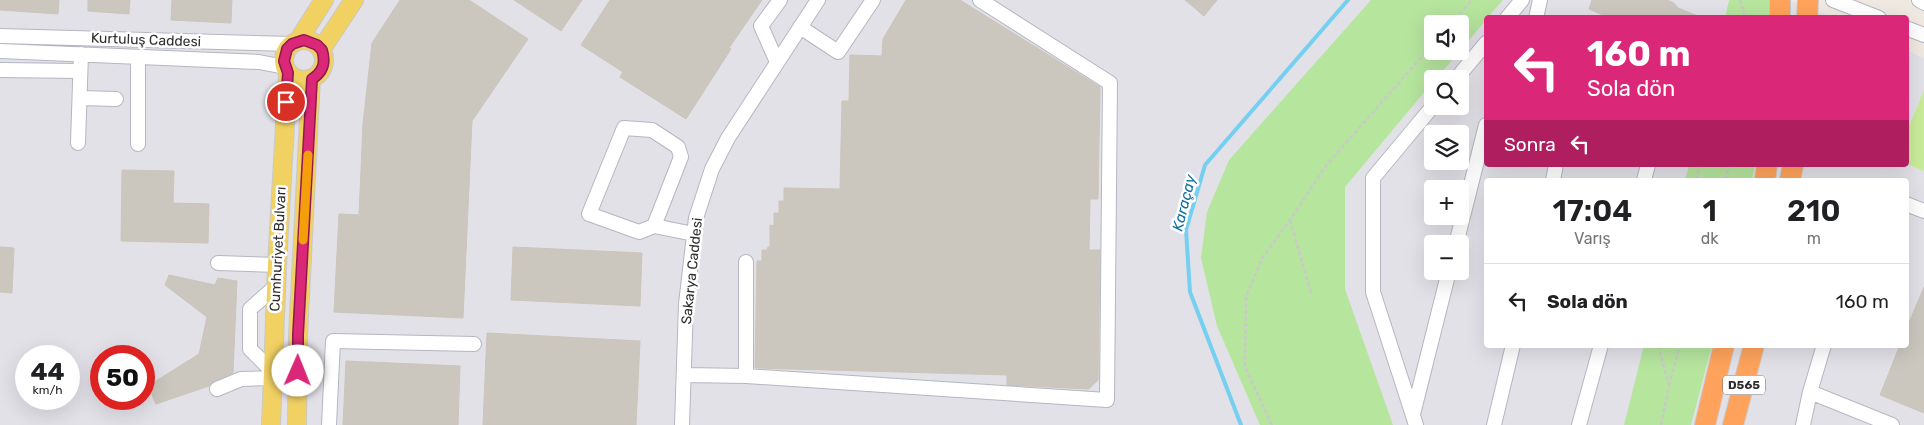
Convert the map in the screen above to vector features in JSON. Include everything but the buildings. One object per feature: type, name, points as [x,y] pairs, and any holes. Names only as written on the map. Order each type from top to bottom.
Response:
[{"type":"highway","points":[[1780,0],[1780,15]]},
{"type":"highway","points":[[1807,15],[1808,0]]},
{"type":"highway","name":"D565","points":[[1704,425],[1723,348]]},
{"type":"highway","name":"D565","points":[[1733,425],[1753,348]]},
{"type":"highway","points":[[1741,425],[1754,348]]},
{"type":"main road","points":[[295,42],[311,41],[322,50],[324,57],[321,70],[312,79],[299,80],[286,70],[284,55],[324,0]]},
{"type":"main road","points":[[322,50],[354,0]]},
{"type":"main road","name":"Cumhuriyet Bulvarı","points":[[272,425],[286,70]]},
{"type":"main road","name":"Cumhuriyet Bulvarı","points":[[297,425],[298,335],[312,79]]},
{"type":"street","points":[[777,62],[761,26],[780,0]]},
{"type":"street","name":"Sakarya Caddesi","points":[[682,425],[686,304],[696,218],[712,169],[728,138],[818,0]]},
{"type":"street","points":[[800,27],[838,52],[872,0]]},
{"type":"street","points":[[684,375],[746,376],[1107,400],[1110,83],[980,0]]},
{"type":"street","points":[[1510,15],[1522,0]]},
{"type":"street","points":[[1537,15],[1540,0]]},
{"type":"street","points":[[1833,0],[1871,15]]},
{"type":"street","points":[[1919,0],[1924,3]]},
{"type":"street","points":[[1909,29],[1924,35]]},
{"type":"street","name":"Kurtuluş Caddesi","points":[[0,36],[295,42]]},
{"type":"street","points":[[1464,70],[1484,45]]},
{"type":"street","name":"Kurtuluş Caddesi","points":[[0,51],[260,62],[286,70]]},
{"type":"street","points":[[78,143],[81,54]]},
{"type":"street","points":[[138,58],[138,144]]},
{"type":"street","points":[[0,70],[79,71]]},
{"type":"street","points":[[80,98],[116,99]]},
{"type":"street","points":[[1415,420],[1373,292],[1373,178],[1426,115]]},
{"type":"street","points":[[654,226],[681,157],[680,152],[678,147],[652,130],[624,128],[590,214],[639,232],[654,226],[694,234]]},
{"type":"street","points":[[1458,235],[1484,133]]},
{"type":"street","points":[[1909,205],[1924,211]]},
{"type":"street","points":[[746,262],[746,376]]},
{"type":"street","points":[[218,263],[277,265]]},
{"type":"street","points":[[1415,420],[1447,280]]},
{"type":"street","points":[[274,376],[250,349],[250,309],[276,286]]},
{"type":"street","points":[[329,425],[333,341],[474,344]]},
{"type":"street","points":[[1494,425],[1512,348]]},
{"type":"street","points":[[1579,425],[1600,348]]},
{"type":"street","points":[[1803,425],[1810,392],[1823,348]]},
{"type":"street","points":[[217,388],[241,379],[274,376]]},
{"type":"street","points":[[1810,392],[1892,425]]},
{"type":"path","points":[[1459,15],[1472,0]]},
{"type":"path","points":[[1740,0],[1744,15]]},
{"type":"path","points":[[1272,425],[1245,368],[1246,297],[1263,257],[1325,167],[1424,54]]},
{"type":"path","points":[[1290,220],[1311,293]]},
{"type":"path","points":[[1659,348],[1668,386]]},
{"type":"path","points":[[1660,425],[1668,386],[1679,348]]},
{"type":"shaded area","points":[[0,0],[1789,0],[1827,15],[1484,15],[1484,167],[1909,167],[1909,51],[1924,58],[1924,425],[0,425]]},
{"type":"green space","points":[[1371,0],[1503,0],[1490,15],[1484,15],[1484,22],[1469,40],[1469,15],[1424,15],[1424,60],[1452,60],[1444,70],[1424,70],[1424,93],[1345,187],[1345,289],[1393,425],[1260,425],[1217,326],[1201,258],[1207,212],[1229,160]]},
{"type":"green space","points":[[1729,0],[1770,0],[1769,15],[1726,15]]},
{"type":"green space","points":[[1924,90],[1924,171],[1909,165],[1909,127]]},
{"type":"green space","points":[[1688,167],[1755,167],[1752,178],[1686,178]]},
{"type":"green space","points":[[1643,348],[1711,348],[1691,425],[1624,425]]},
{"type":"waterway","name":"Karaçay","points":[[1241,425],[1190,292],[1186,230],[1205,165],[1348,0]]},
{"type":"slow traffic","points":[[303,240],[308,155]]},
{"type":"route","points":[[286,102],[288,73],[285,67],[284,55],[292,44],[304,40],[311,41],[322,50],[324,64],[312,79],[298,335],[298,371]]}]
